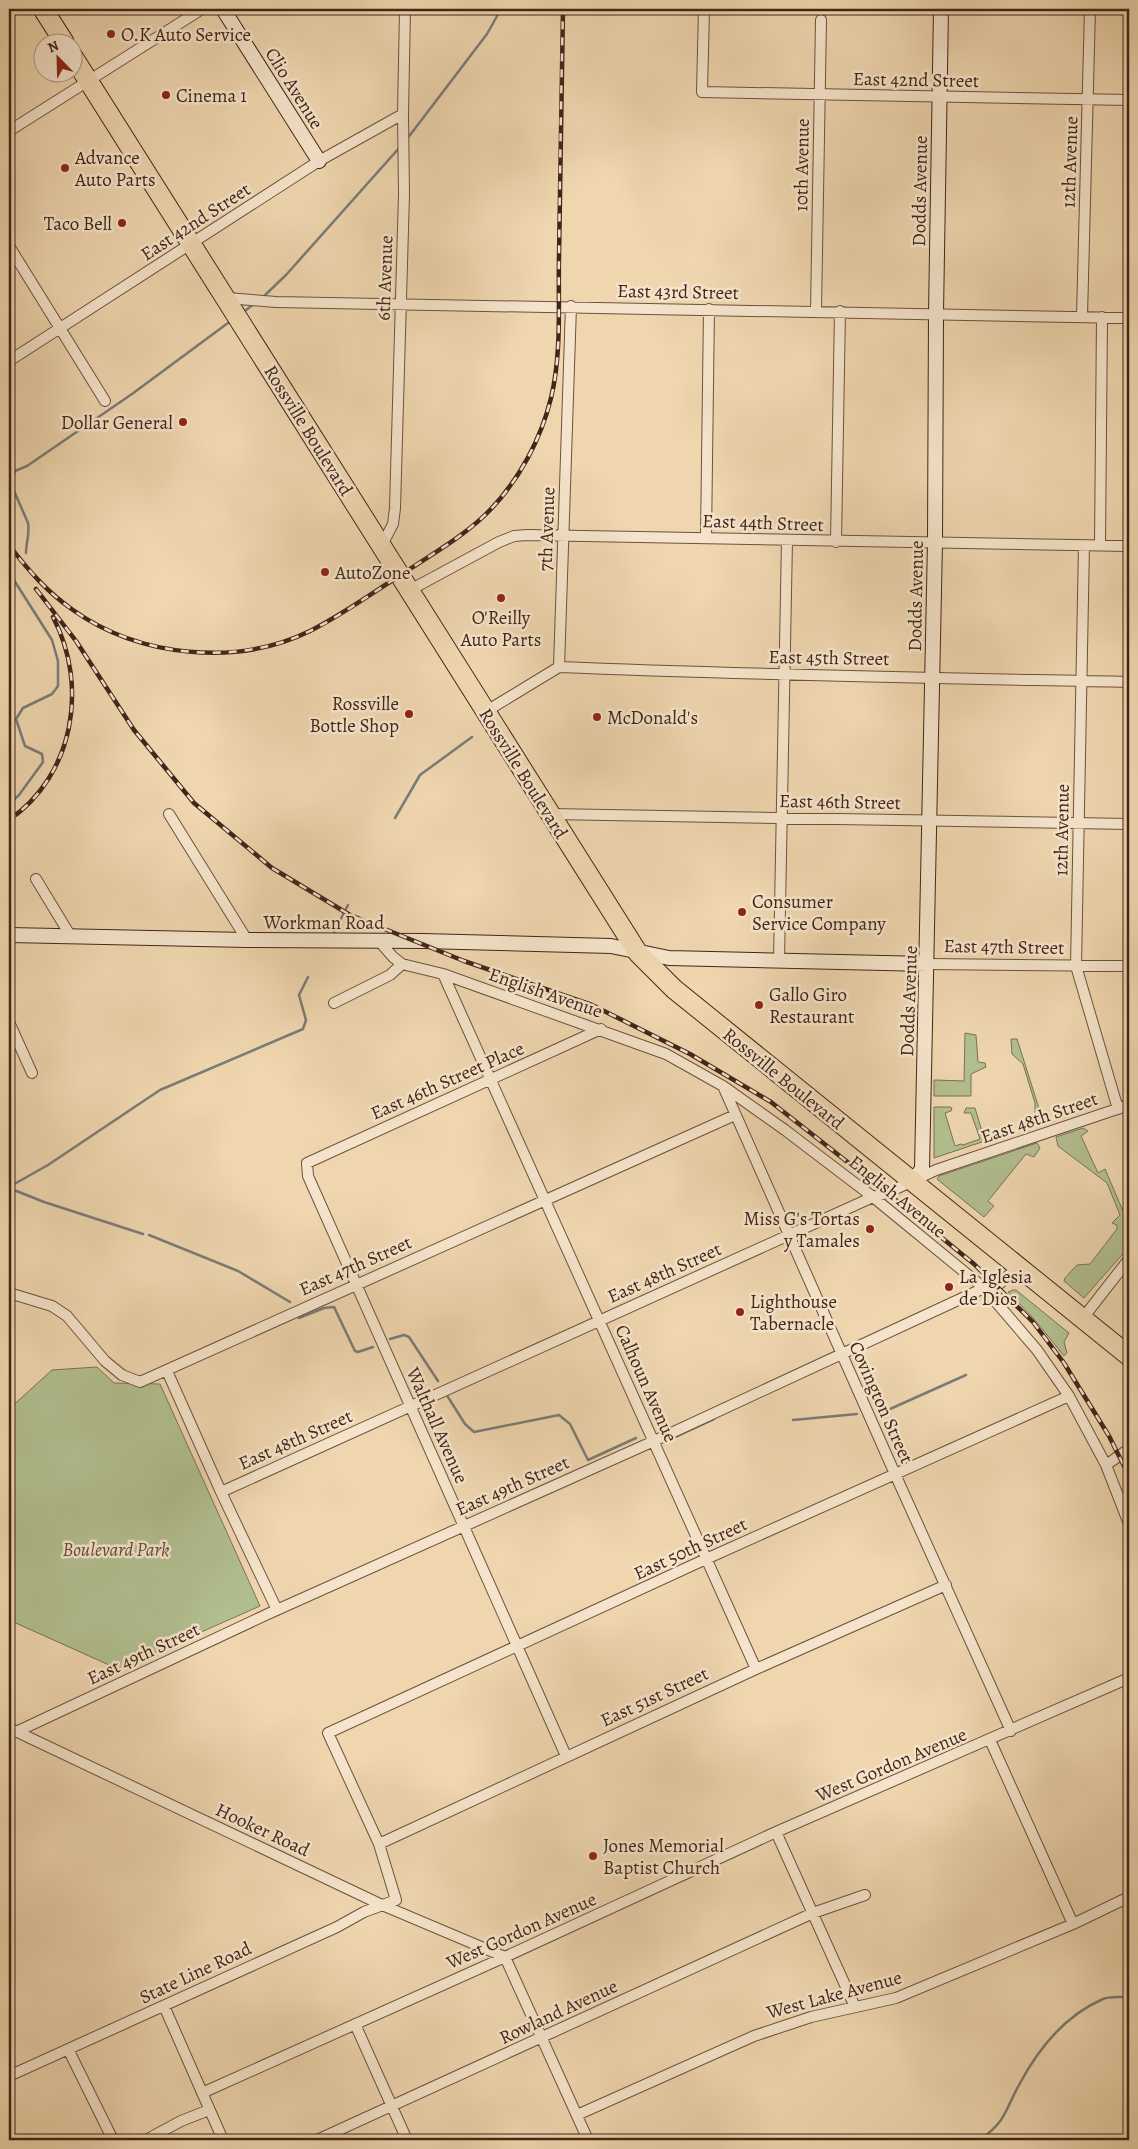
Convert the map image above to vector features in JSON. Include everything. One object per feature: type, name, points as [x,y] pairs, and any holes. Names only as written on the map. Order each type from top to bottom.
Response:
[{"type":"highway","points":[[43,9],[58,32]]},
{"type":"highway","name":"Rossville Boulevard","points":[[82,70],[638,952],[674,989],[1129,1356]]},
{"type":"street","points":[[9,131],[202,9]]},
{"type":"street","name":"Clio Avenue","points":[[223,9],[319,161]]},
{"type":"street","name":"6th Avenue","points":[[382,545],[393,524],[395,508],[404,194],[402,114],[404,9]]},
{"type":"street","name":"East 42nd Street","points":[[704,9],[702,92],[1129,100]]},
{"type":"street","name":"Dodds Avenue","points":[[913,1182],[922,1169],[928,964],[936,542],[936,314],[941,9]]},
{"type":"street","name":"12th Avenue","points":[[1082,316],[1090,9]]},
{"type":"street","name":"10th Avenue","points":[[816,311],[821,20]]},
{"type":"street","name":"East 42nd Street","points":[[9,361],[319,161],[402,114]]},
{"type":"street","points":[[9,246],[105,400]]},
{"type":"street","name":"East 43rd Street","points":[[227,298],[276,302],[840,311],[1129,318]]},
{"type":"street","name":"7th Avenue","points":[[558,667],[571,306]]},
{"type":"street","points":[[706,538],[709,309]]},
{"type":"street","points":[[836,542],[840,311]]},
{"type":"street","points":[[1100,546],[1102,317]]},
{"type":"street","name":"East 44th Street","points":[[410,590],[480,551],[514,536],[528,534],[836,542],[1129,546]]},
{"type":"street","points":[[779,961],[787,540]]},
{"type":"street","name":"12th Avenue","points":[[1084,545],[1076,966],[1118,1109]]},
{"type":"street","points":[[485,712],[558,667]]},
{"type":"street","name":"East 45th Street","points":[[558,667],[710,674],[784,673],[1129,682]]},
{"type":"street","points":[[170,814],[247,940]]},
{"type":"street","name":"East 46th Street","points":[[550,814],[1129,824]]},
{"type":"street","points":[[36,879],[70,936]]},
{"type":"street","name":"Workman Road","points":[[9,935],[611,946],[638,952]]},
{"type":"street","name":"English Avenue","points":[[379,941],[392,957],[402,964],[443,974],[601,1029],[666,1054],[723,1086],[785,1130],[873,1197],[984,1288],[1037,1350],[1069,1396],[1106,1465],[1129,1524]]},
{"type":"street","name":"East 47th Street","points":[[638,952],[669,958],[1129,966]]},
{"type":"street","points":[[334,1003],[390,974],[402,964]]},
{"type":"street","name":"Calhoun Avenue","points":[[443,974],[756,1668]]},
{"type":"street","points":[[9,1022],[32,1073]]},
{"type":"street","name":"East 46th Street Place","points":[[307,1163],[601,1029]]},
{"type":"street","name":"Covington Street","points":[[723,1086],[1011,1731]]},
{"type":"street","name":"East 48th Street","points":[[221,1492],[788,1235],[873,1197],[913,1182],[936,1170],[1129,1105]]},
{"type":"street","name":"East 47th Street","points":[[9,1293],[52,1306],[67,1316],[105,1361],[122,1375],[140,1382],[735,1115]]},
{"type":"street","name":"Walthall Avenue","points":[[307,1163],[308,1176],[566,1756]]},
{"type":"street","points":[[1083,1318],[1129,1259]]},
{"type":"street","name":"East 49th Street","points":[[13,1730],[464,1525],[654,1441],[984,1288],[998,1285],[1018,1267]]},
{"type":"street","points":[[167,1371],[221,1492],[277,1610]]},
{"type":"street","name":"East 50th Street","points":[[379,1844],[328,1733],[706,1559],[1069,1396]]},
{"type":"street","points":[[1106,1465],[1129,1449]]},
{"type":"street","name":"East 51st Street","points":[[379,1844],[756,1668],[946,1585]]},
{"type":"street","name":"West Gordon Avenue","points":[[202,2093],[505,1957],[776,1832],[1129,1678]]},
{"type":"street","name":"Hooker Road","points":[[13,1730],[382,1905],[505,1957]]},
{"type":"street","points":[[990,1740],[1073,1924]]},
{"type":"street","points":[[776,1832],[855,2007]]},
{"type":"street","name":"State Line Road","points":[[9,2076],[396,1900],[379,1844]]},
{"type":"street","name":"Rowland Avenue","points":[[317,2140],[813,1913],[866,1895]]},
{"type":"street","name":"West Lake Avenue","points":[[577,2116],[754,2036],[789,2023],[896,1998],[1073,1924],[1129,1897]]},
{"type":"street","points":[[505,1957],[588,2140]]},
{"type":"street","points":[[164,2006],[223,2140]]},
{"type":"street","points":[[355,2024],[407,2140]]},
{"type":"street","points":[[68,2050],[113,2140]]},
{"type":"street","points":[[146,2140],[180,2121],[209,2110]]},
{"type":"green space","points":[[965,1033],[976,1035],[978,1062],[985,1063],[986,1067],[971,1074],[971,1096],[934,1096],[934,1080],[964,1081]]},
{"type":"green space","points":[[1011,1039],[1017,1039],[1043,1121],[1038,1123],[1035,1114],[1035,1103],[1023,1064],[1012,1054]]},
{"type":"green space","points":[[934,1107],[952,1108],[951,1111],[945,1113],[955,1146],[980,1139],[971,1113],[964,1113],[966,1108],[975,1108],[985,1141],[934,1158]]},
{"type":"green space","points":[[1083,1128],[1088,1131],[1081,1136],[1098,1173],[1105,1169],[1129,1225],[1129,1247],[1084,1298],[1064,1281],[1065,1278],[1077,1265],[1090,1264],[1117,1229],[1117,1225],[1112,1223],[1120,1215],[1107,1183],[1058,1146],[1056,1137]]},
{"type":"green space","points":[[1037,1143],[1040,1148],[1034,1157],[1026,1154],[988,1201],[994,1206],[984,1217],[937,1179],[939,1176]]},
{"type":"green space","points":[[1016,1290],[1069,1333],[1064,1342],[1067,1353],[1064,1356],[1035,1320],[1008,1292]]},
{"type":"green space","name":"Boulevard Park","points":[[97,1367],[114,1383],[160,1384],[260,1606],[118,1669],[9,1620],[9,1409],[52,1370]]},
{"type":"waterway","points":[[407,139],[487,34],[501,9]]},
{"type":"waterway","points":[[262,298],[286,275],[400,147]]},
{"type":"waterway","points":[[242,313],[254,304]]},
{"type":"waterway","points":[[26,553],[29,531],[28,523],[11,484],[15,471],[27,466],[132,394],[232,320]]},
{"type":"waterway","points":[[9,804],[19,795],[43,762],[42,754],[25,746],[16,719],[23,708],[52,694],[58,686],[58,661],[52,640],[12,577],[12,564]]},
{"type":"waterway","points":[[395,818],[420,775],[472,737]]},
{"type":"waterway","points":[[334,932],[348,905]]},
{"type":"waterway","points":[[9,1187],[48,1165],[160,1090],[303,1029],[306,1020],[299,995],[308,977]]},
{"type":"waterway","points":[[9,1188],[44,1202],[143,1234]]},
{"type":"waterway","points":[[149,1235],[238,1271],[290,1302]]},
{"type":"waterway","points":[[299,1318],[324,1308],[334,1307],[355,1351],[358,1352],[373,1347]]},
{"type":"waterway","points":[[390,1339],[404,1335],[409,1337],[438,1381]]},
{"type":"waterway","points":[[881,1413],[966,1375]]},
{"type":"waterway","points":[[448,1397],[465,1424],[474,1432],[559,1415],[570,1424],[588,1460],[636,1438]]},
{"type":"waterway","points":[[793,1420],[857,1414]]},
{"type":"waterway","points":[[664,1442],[714,1419]]},
{"type":"waterway","points":[[980,2140],[1000,2121],[1026,2072],[1044,2046],[1064,2024],[1089,2006],[1103,1999],[1129,1996]]},
{"type":"railway","points":[[9,545],[46,588],[73,610],[99,626],[128,638],[158,647],[189,652],[220,653],[251,650],[282,642],[310,631],[347,610],[439,550],[481,519],[510,486],[535,444],[547,413],[557,363],[563,9]]},
{"type":"railway","points":[[36,589],[76,641],[134,730],[194,803],[272,868],[350,915],[464,961],[592,1005],[690,1054],[771,1102],[974,1264],[1033,1322],[1064,1363],[1109,1436],[1129,1476]]},
{"type":"railway","points":[[9,820],[31,801],[48,779],[61,754],[69,728],[72,700],[70,672],[64,644],[53,617]]},
{"type":"place","name":"O.K Auto Service","points":[[111,34]]},
{"type":"place","name":"Cinema 1","points":[[166,95]]},
{"type":"place","name":"Advance Auto Parts","points":[[65,168]]},
{"type":"place","name":"Taco Bell","points":[[122,223]]},
{"type":"place","name":"Dollar General","points":[[183,422]]},
{"type":"place","name":"AutoZone","points":[[325,572]]},
{"type":"place","name":"O'Reilly Auto Parts","points":[[501,598]]},
{"type":"place","name":"Rossville Bottle Shop","points":[[409,714]]},
{"type":"place","name":"McDonald's","points":[[597,717]]},
{"type":"place","name":"Consumer Service Company","points":[[742,912]]},
{"type":"place","name":"Gallo Giro Restaurant","points":[[759,1005]]},
{"type":"place","name":"Miss G's Tortas y Tamales","points":[[870,1229]]},
{"type":"place","name":"La Iglesia de Dios","points":[[949,1287]]},
{"type":"place","name":"Lighthouse Tabernacle","points":[[740,1312]]},
{"type":"place","name":"Jones Memorial Baptist Church","points":[[593,1856]]}]
